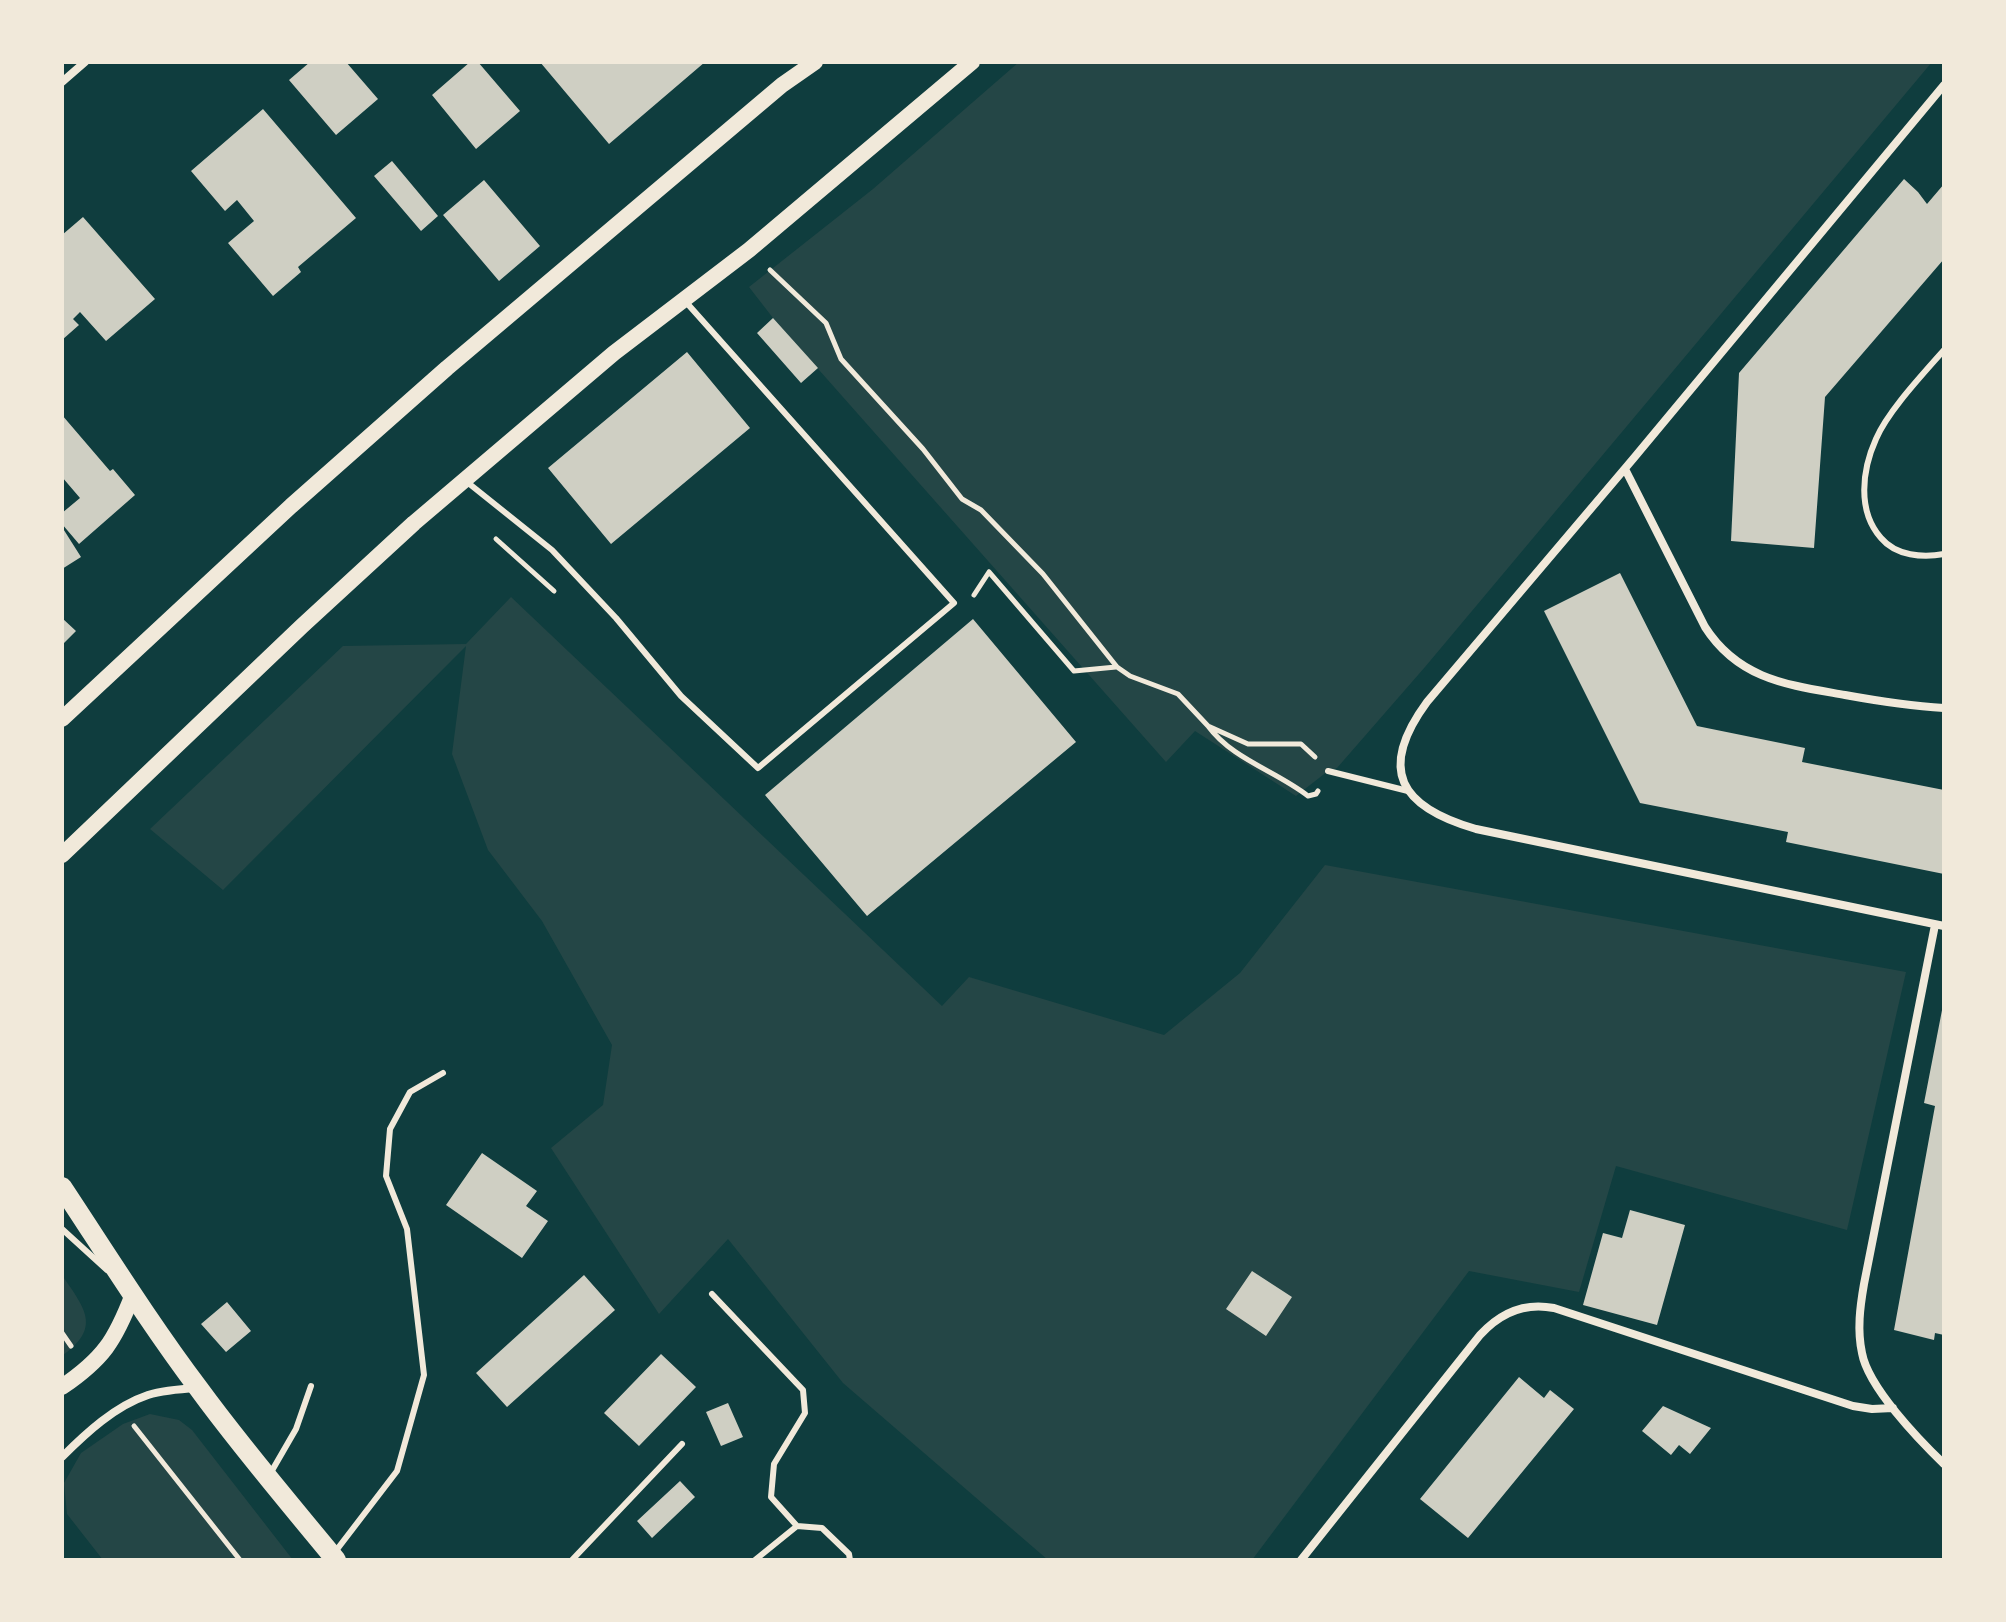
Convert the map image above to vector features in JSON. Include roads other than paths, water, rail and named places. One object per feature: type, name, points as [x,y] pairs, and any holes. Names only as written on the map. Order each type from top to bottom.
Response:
[{"type":"main road","points":[[62,719],[291,506],[447,368],[812,62]]},
{"type":"main road","points":[[62,855],[414,523],[614,353],[749,250],[972,62]]},
{"type":"main road","points":[[62,1187],[198,1388],[329,1554]]},
{"type":"main road","points":[[62,1387],[89,1368],[110,1345],[133,1294]]},
{"type":"street","points":[[62,82],[85,62]]},
{"type":"street","points":[[1944,85],[1427,702],[1413,722],[1400,758],[1401,775],[1408,791],[1421,805],[1476,829],[1939,926],[1864,1284],[1859,1331],[1862,1356],[1871,1376],[1893,1408],[1944,1464]]},
{"type":"street","points":[[1625,469],[1705,627],[1736,661],[1784,684],[1895,704],[1944,708]]},
{"type":"street","points":[[1301,1560],[1480,1335],[1502,1316],[1523,1307],[1554,1308],[1853,1406],[1893,1408]]},
{"type":"street","points":[[62,1457],[132,1401],[158,1392],[198,1388]]},
{"type":"lane","points":[[465,480],[552,550],[616,618],[681,696],[758,768],[954,603],[684,299]]},
{"type":"lane","points":[[1944,350],[1886,420],[1876,439],[1865,476],[1864,498],[1872,527],[1884,542],[1917,556],[1944,554]]},
{"type":"lane","points":[[1328,771],[1408,791]]},
{"type":"lane","points":[[329,1554],[397,1471],[424,1375],[407,1229],[386,1176],[390,1129],[410,1092],[443,1073]]},
{"type":"lane","points":[[62,1229],[133,1294]]},
{"type":"lane","points":[[712,1294],[803,1390],[805,1413],[774,1464],[771,1497],[797,1526],[822,1528],[849,1554],[850,1560]]},
{"type":"lane","points":[[268,1477],[296,1429],[311,1386]]},
{"type":"lane","points":[[572,1560],[682,1444]]},
{"type":"lane","points":[[755,1560],[797,1526]]}]
